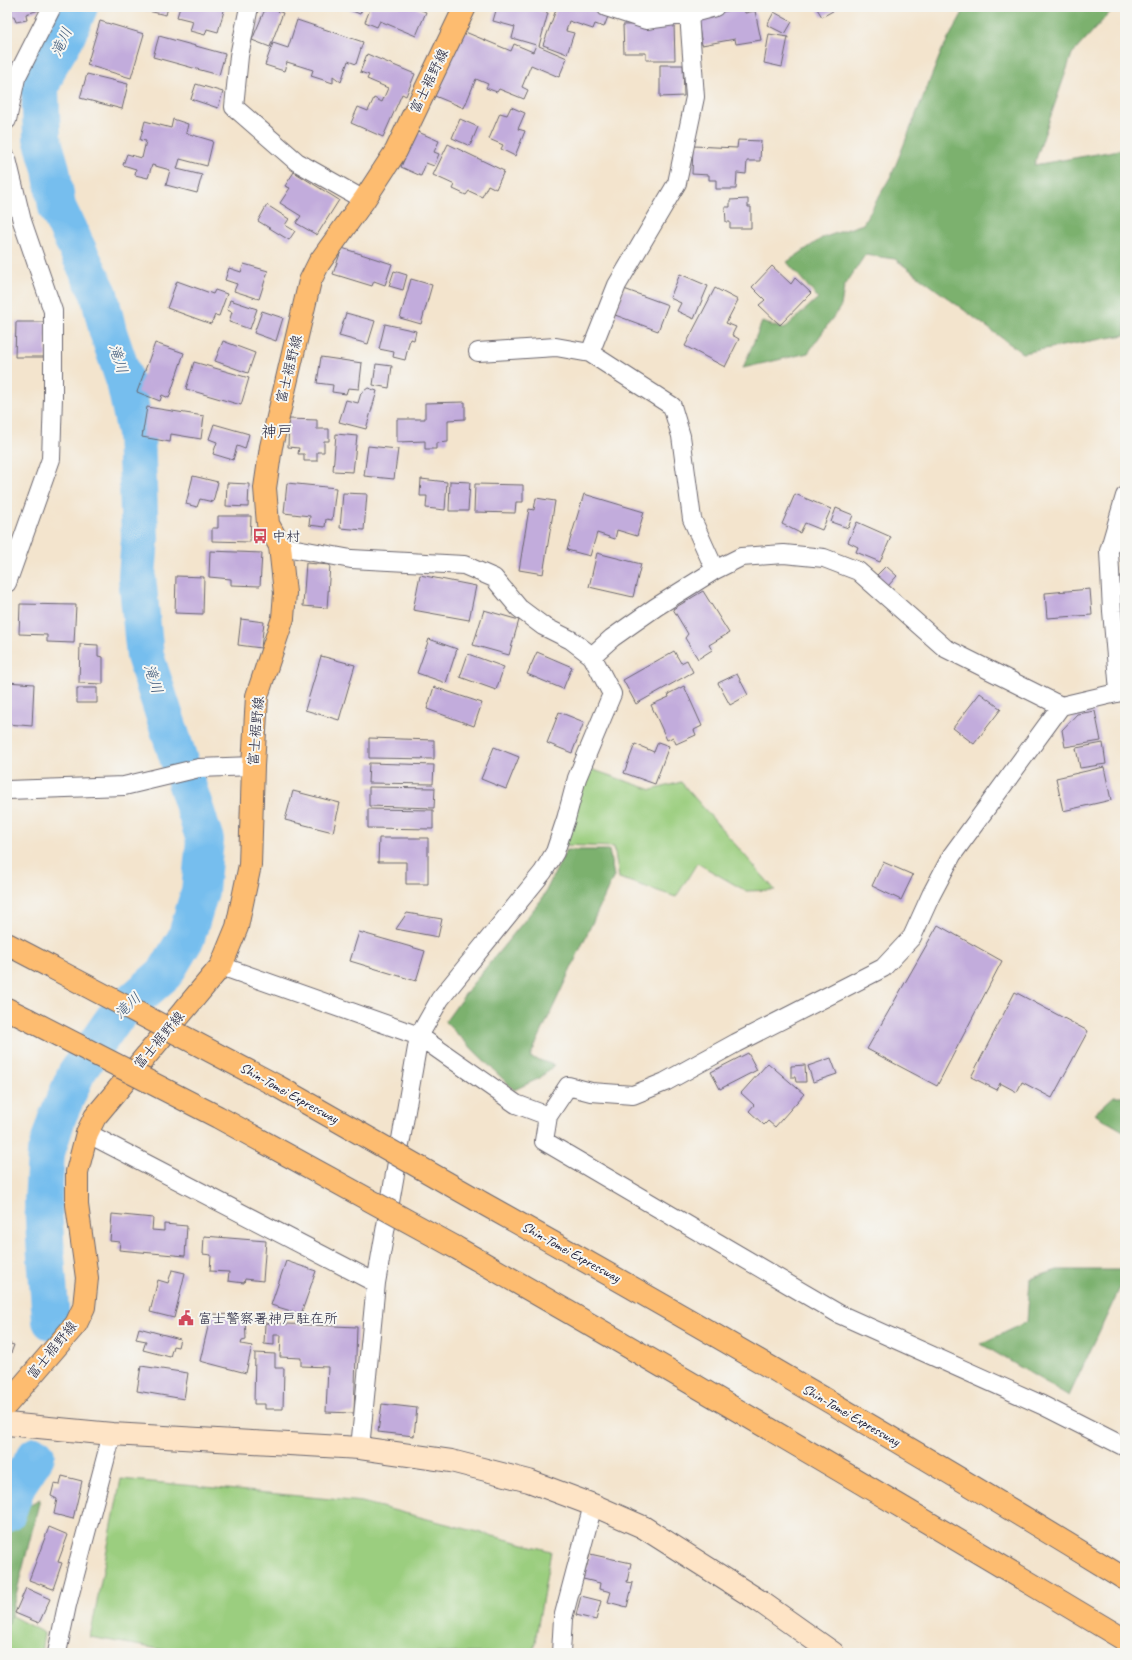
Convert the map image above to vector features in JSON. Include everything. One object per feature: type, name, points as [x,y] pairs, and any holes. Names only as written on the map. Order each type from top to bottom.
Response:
[{"type":"main road","name":"富士裾野線","points":[[7,1404],[76,1324],[84,1307],[87,1278],[77,1206],[77,1172],[87,1133],[95,1117],[221,966],[237,927],[250,865],[257,696],[283,618],[286,593],[280,546],[268,524],[265,488],[271,447],[309,289],[319,263],[364,200],[396,151],[466,7]]},
{"type":"main road","name":"Shin-Tomei Expressway","points":[[7,944],[277,1086],[614,1277],[979,1490],[1125,1579]]},
{"type":"main road","points":[[7,1009],[218,1117],[455,1247],[638,1352],[1125,1640]]},
{"type":"street","points":[[7,120],[16,78],[52,7]]},
{"type":"street","points":[[249,7],[239,56],[234,107],[297,162],[364,200]]},
{"type":"street","points":[[606,7],[646,20],[689,14],[715,7]]},
{"type":"street","points":[[590,353],[617,285],[677,183],[695,97],[689,14]]},
{"type":"street","points":[[7,159],[22,221],[53,311],[53,334],[51,459],[7,583]]},
{"type":"street","points":[[478,352],[556,347],[590,353],[672,406],[681,436],[692,519],[715,570]]},
{"type":"street","points":[[1125,496],[1108,551],[1112,611],[1122,691],[1062,706],[952,855],[931,895],[912,937],[883,968],[736,1043],[665,1082],[633,1095],[591,1092],[568,1086],[548,1116],[544,1141],[839,1314],[1042,1405],[1125,1447]]},
{"type":"street","points":[[280,546],[351,559],[464,566],[494,578],[519,608],[543,626],[571,640],[592,656],[612,694],[577,778],[555,852],[543,872],[440,999],[419,1036],[376,1283],[360,1448]]},
{"type":"street","points":[[592,656],[612,638],[656,607],[715,570],[741,557],[784,554],[824,558],[858,571],[945,648],[1062,706]]},
{"type":"street","points":[[7,790],[124,786],[199,768],[253,766]]},
{"type":"street","points":[[221,966],[419,1036],[516,1104],[548,1116]]},
{"type":"street","points":[[87,1133],[376,1283]]},
{"type":"street","points":[[7,1424],[112,1434],[360,1448],[451,1461],[529,1481],[593,1505],[643,1527],[761,1602],[833,1653]]},
{"type":"street","points":[[57,1653],[67,1604],[112,1434]]},
{"type":"street","points":[[561,1653],[563,1618],[593,1505]]},
{"type":"green space","points":[[966,7],[1115,7],[1072,54],[1034,165],[1125,149],[1125,335],[1022,353],[895,259],[865,255],[844,287],[841,306],[808,353],[743,368],[762,322],[784,329],[818,298],[787,262],[822,238],[863,224],[892,174],[942,50]]},
{"type":"green space","points":[[582,766],[652,790],[681,782],[775,890],[746,891],[697,863],[676,897],[619,878],[614,847],[562,845]]},
{"type":"green space","points":[[566,850],[609,850],[614,876],[530,1057],[554,1065],[540,1078],[514,1090],[445,1022],[471,986],[542,899]]},
{"type":"green space","points":[[1114,1096],[1125,1096],[1125,1132],[1094,1114]]},
{"type":"green space","points":[[1057,1270],[1125,1270],[1125,1277],[1069,1396],[981,1344],[1027,1322],[1030,1279]]},
{"type":"green space","points":[[121,1479],[362,1502],[551,1551],[533,1653],[181,1653],[90,1637]]},
{"type":"green space","points":[[40,1499],[9,1623],[7,1625],[7,1531],[25,1507]]},
{"type":"green space","points":[[10,1615],[44,1633],[41,1653],[7,1653],[7,1627]]},
{"type":"building","points":[[7,7],[38,7],[39,10],[26,14],[27,20],[16,22],[14,16],[7,18]]},
{"type":"building","points":[[130,7],[168,7],[166,15]]},
{"type":"building","points":[[180,7],[225,7],[218,32],[207,29],[205,35],[190,31],[193,21],[177,17]]},
{"type":"building","points":[[266,7],[283,13],[270,47],[252,40]]},
{"type":"building","points":[[342,7],[363,7],[360,14]]},
{"type":"building","points":[[371,7],[414,7],[426,12],[416,36],[380,21],[377,27],[365,22]]},
{"type":"building","points":[[497,7],[526,7],[548,13],[539,46],[567,58],[559,77],[531,65],[522,87],[528,90],[524,99],[499,89],[497,92],[486,88],[488,84],[476,79],[464,108],[430,94],[458,29],[511,51],[514,44],[533,52],[536,45],[512,38],[515,27],[493,21]]},
{"type":"building","points":[[557,7],[589,7],[609,14],[604,27],[595,24],[593,29],[569,21],[566,31],[574,33],[567,54],[543,45]]},
{"type":"building","points":[[816,7],[840,7],[822,17]]},
{"type":"building","points":[[744,8],[745,13],[755,11],[761,40],[736,44],[735,39],[702,45],[697,16]]},
{"type":"building","points":[[774,12],[792,22],[785,34],[767,25]]},
{"type":"building","points":[[297,20],[363,42],[356,64],[348,61],[341,82],[333,76],[333,83],[311,76],[313,70],[287,62],[284,71],[265,65],[273,43],[288,48]]},
{"type":"building","points":[[100,21],[144,34],[131,78],[87,65]]},
{"type":"building","points":[[674,24],[675,60],[646,60],[646,53],[624,53],[623,25]]},
{"type":"building","points":[[769,34],[788,37],[782,67],[764,63]]},
{"type":"building","points":[[159,36],[225,54],[219,75],[153,57]]},
{"type":"building","points":[[367,54],[415,74],[406,96],[402,94],[383,137],[351,123],[358,107],[368,111],[374,98],[382,102],[388,88],[367,79],[369,75],[360,72]]},
{"type":"building","points":[[660,65],[683,65],[684,96],[660,97]]},
{"type":"building","points":[[87,74],[128,84],[122,109],[80,98]]},
{"type":"building","points":[[196,84],[223,92],[218,108],[191,99]]},
{"type":"building","points":[[511,107],[525,113],[518,129],[525,131],[515,156],[501,149],[503,145],[489,139],[500,113],[507,115]]},
{"type":"building","points":[[173,119],[188,124],[186,133],[213,141],[207,166],[180,159],[177,169],[202,175],[197,193],[166,185],[170,170],[152,165],[148,178],[135,175],[136,169],[123,165],[127,154],[142,158],[146,141],[140,140],[145,121],[171,128]]},
{"type":"building","points":[[460,119],[478,127],[470,146],[452,138]]},
{"type":"building","points":[[416,131],[439,141],[434,152],[439,154],[434,166],[426,163],[421,176],[401,167]]},
{"type":"building","points":[[738,140],[761,141],[760,161],[747,161],[746,174],[737,173],[736,189],[716,189],[716,180],[709,180],[709,175],[692,174],[693,146],[737,148]]},
{"type":"building","points":[[448,144],[504,171],[496,189],[488,185],[482,197],[469,191],[466,195],[453,189],[455,185],[433,175]]},
{"type":"building","points":[[294,172],[339,200],[317,235],[296,223],[301,216],[280,203],[290,188],[285,186]]},
{"type":"building","points":[[748,199],[748,207],[751,207],[751,228],[730,228],[730,222],[726,222],[725,207],[730,207],[730,200]]},
{"type":"building","points":[[267,205],[289,219],[285,225],[295,231],[289,240],[258,221]]},
{"type":"building","points":[[342,248],[392,264],[385,285],[374,281],[372,286],[333,274]]},
{"type":"building","points":[[244,264],[268,271],[259,299],[234,291],[237,284],[225,280],[229,268],[241,272]]},
{"type":"building","points":[[772,266],[791,284],[795,278],[811,293],[780,325],[759,305],[765,300],[752,287]]},
{"type":"building","points":[[394,271],[407,275],[403,290],[389,286]]},
{"type":"building","points":[[680,274],[708,286],[694,319],[677,311],[681,303],[670,298]]},
{"type":"building","points":[[411,279],[432,285],[421,324],[400,318]]},
{"type":"building","points":[[177,281],[213,294],[215,290],[227,294],[219,316],[215,315],[211,324],[167,308]]},
{"type":"building","points":[[715,288],[738,300],[726,323],[736,327],[732,335],[739,339],[725,367],[685,346]]},
{"type":"building","points":[[624,289],[668,305],[658,331],[615,315]]},
{"type":"building","points":[[230,300],[257,309],[250,329],[229,322],[232,312],[227,310]]},
{"type":"building","points":[[262,311],[283,318],[276,341],[254,333]]},
{"type":"building","points":[[346,313],[375,321],[368,344],[339,336]]},
{"type":"building","points":[[16,322],[46,322],[46,357],[15,357]]},
{"type":"building","points":[[385,324],[416,331],[414,340],[410,339],[405,360],[393,357],[394,352],[379,349]]},
{"type":"building","points":[[223,341],[255,353],[248,373],[215,361]]},
{"type":"building","points":[[155,343],[184,353],[169,398],[162,395],[160,401],[137,392]]},
{"type":"building","points":[[321,357],[362,363],[359,389],[348,388],[346,394],[332,392],[333,385],[317,383]]},
{"type":"building","points":[[194,362],[249,378],[241,405],[186,389]]},
{"type":"building","points":[[376,364],[392,366],[389,388],[373,385]]},
{"type":"building","points":[[368,388],[377,391],[366,429],[339,422],[346,400],[358,403],[361,393]]},
{"type":"building","points":[[465,402],[465,419],[448,420],[448,442],[436,443],[436,449],[425,449],[425,441],[397,442],[397,419],[425,419],[425,403]]},
{"type":"building","points":[[147,407],[204,416],[201,439],[171,434],[170,442],[142,437]]},
{"type":"building","points":[[289,419],[317,420],[317,429],[329,429],[329,441],[324,441],[324,452],[317,452],[317,461],[304,461],[304,454],[298,454],[299,448],[288,447]]},
{"type":"building","points":[[214,424],[249,434],[245,449],[237,446],[233,460],[213,454],[217,442],[209,439]]},
{"type":"building","points":[[336,434],[357,436],[353,472],[333,471]]},
{"type":"building","points":[[368,446],[398,449],[394,479],[364,476]]},
{"type":"building","points":[[193,476],[218,482],[213,502],[200,499],[197,507],[186,504]]},
{"type":"building","points":[[421,479],[447,482],[445,510],[426,508],[427,496],[420,496]]},
{"type":"building","points":[[450,481],[470,482],[468,511],[449,511]]},
{"type":"building","points":[[227,483],[249,484],[248,507],[226,506]]},
{"type":"building","points":[[287,483],[336,488],[332,520],[326,519],[325,527],[309,525],[310,516],[284,513]]},
{"type":"building","points":[[475,484],[523,485],[523,502],[516,502],[515,513],[474,512]]},
{"type":"building","points":[[343,493],[367,494],[364,530],[340,528]]},
{"type":"building","points":[[584,494],[644,512],[637,536],[617,530],[615,539],[597,533],[590,556],[567,550]]},
{"type":"building","points":[[795,494],[831,509],[822,530],[805,523],[800,533],[782,524]]},
{"type":"building","points":[[536,498],[555,501],[543,574],[519,570],[529,509],[534,510]]},
{"type":"building","points":[[836,508],[853,515],[848,528],[831,522]]},
{"type":"building","points":[[218,516],[251,516],[250,542],[212,541],[212,528],[218,528]]},
{"type":"building","points":[[857,522],[891,537],[880,562],[856,552],[858,547],[848,542]]},
{"type":"building","points":[[210,551],[262,553],[260,586],[231,585],[231,579],[209,577]]},
{"type":"building","points":[[597,553],[641,564],[633,597],[589,587]]},
{"type":"building","points":[[306,563],[330,565],[327,608],[303,606]]},
{"type":"building","points":[[886,566],[897,576],[888,586],[877,575]]},
{"type":"building","points":[[420,575],[476,586],[469,620],[413,610]]},
{"type":"building","points":[[176,576],[204,577],[203,614],[175,613]]},
{"type":"building","points":[[1120,576],[1125,576],[1125,610],[1121,610]]},
{"type":"building","points":[[1090,589],[1092,615],[1047,618],[1045,593]]},
{"type":"building","points":[[703,591],[729,633],[709,645],[712,650],[698,659],[685,638],[688,634],[673,609]]},
{"type":"building","points":[[20,604],[76,605],[74,643],[47,642],[47,635],[19,634]]},
{"type":"building","points":[[484,610],[519,620],[509,655],[473,645]]},
{"type":"building","points":[[241,619],[264,622],[261,648],[238,645]]},
{"type":"building","points":[[429,639],[457,649],[446,683],[417,673]]},
{"type":"building","points":[[80,644],[98,645],[98,656],[103,657],[103,684],[79,683]]},
{"type":"building","points":[[674,651],[681,663],[687,660],[693,672],[636,704],[623,680]]},
{"type":"building","points":[[537,652],[572,667],[563,689],[527,674]]},
{"type":"building","points":[[468,654],[504,667],[496,690],[460,677]]},
{"type":"building","points":[[321,656],[355,665],[339,720],[305,710]]},
{"type":"building","points":[[737,674],[748,695],[730,705],[718,683]]},
{"type":"building","points":[[7,682],[34,684],[32,726],[7,724]]},
{"type":"building","points":[[684,686],[702,726],[694,730],[696,735],[676,744],[673,737],[667,740],[651,705],[669,697],[668,694]]},
{"type":"building","points":[[434,687],[482,703],[474,726],[427,709]]},
{"type":"building","points":[[77,688],[97,688],[97,703],[77,703]]},
{"type":"building","points":[[980,693],[1001,709],[974,744],[953,728]]},
{"type":"building","points":[[1095,711],[1101,741],[1065,747],[1062,730],[1077,714]]},
{"type":"building","points":[[559,712],[584,722],[572,753],[547,743]]},
{"type":"building","points":[[369,738],[434,740],[434,759],[369,758]]},
{"type":"building","points":[[658,742],[669,746],[655,784],[624,773],[635,744],[654,752]]},
{"type":"building","points":[[1103,743],[1106,764],[1080,768],[1076,748]]},
{"type":"building","points":[[494,747],[519,757],[506,789],[481,779]]},
{"type":"building","points":[[369,763],[434,765],[433,784],[368,783]]},
{"type":"building","points":[[1104,767],[1111,800],[1063,811],[1056,778]]},
{"type":"building","points":[[369,787],[435,788],[434,808],[369,806]]},
{"type":"building","points":[[293,791],[340,803],[333,832],[285,820]]},
{"type":"building","points":[[368,809],[433,810],[433,829],[368,828]]},
{"type":"building","points":[[379,838],[428,838],[428,884],[406,884],[406,862],[378,862]]},
{"type":"building","points":[[883,862],[913,875],[901,900],[872,886]]},
{"type":"building","points":[[407,913],[442,919],[438,937],[396,929]]},
{"type":"building","points":[[938,925],[1002,961],[937,1086],[867,1049]]},
{"type":"building","points":[[359,932],[425,951],[416,981],[350,961]]},
{"type":"building","points":[[1015,992],[1088,1031],[1052,1098],[1022,1082],[1017,1092],[1000,1083],[997,1090],[971,1077]]},
{"type":"building","points":[[748,1053],[757,1070],[720,1089],[711,1072]]},
{"type":"building","points":[[831,1058],[837,1074],[813,1082],[808,1066]]},
{"type":"building","points":[[768,1063],[804,1094],[775,1127],[768,1121],[764,1125],[749,1111],[754,1105],[741,1093]]},
{"type":"building","points":[[805,1065],[806,1082],[796,1082],[795,1077],[791,1077],[791,1066]]},
{"type":"building","points":[[112,1214],[153,1218],[152,1230],[164,1231],[164,1224],[187,1226],[185,1256],[119,1250],[120,1242],[110,1241]]},
{"type":"building","points":[[204,1236],[266,1241],[263,1281],[245,1279],[244,1283],[228,1281],[229,1272],[210,1271],[211,1255],[203,1254]]},
{"type":"building","points":[[286,1261],[316,1271],[301,1314],[271,1305]]},
{"type":"building","points":[[172,1270],[185,1273],[174,1318],[150,1312],[158,1280],[168,1283]]},
{"type":"building","points":[[211,1314],[245,1315],[246,1340],[242,1341],[241,1344],[252,1346],[246,1373],[200,1361]]},
{"type":"building","points":[[265,1323],[357,1327],[354,1413],[326,1412],[328,1367],[301,1366],[301,1358],[280,1357],[281,1335],[274,1335],[274,1345],[264,1344]]},
{"type":"building","points":[[139,1328],[180,1339],[178,1347],[173,1346],[170,1357],[143,1350],[146,1341],[136,1339]]},
{"type":"building","points":[[7,1343],[14,1345],[7,1364]]},
{"type":"building","points":[[255,1353],[275,1354],[275,1368],[284,1368],[283,1409],[265,1409],[265,1404],[254,1404]]},
{"type":"building","points":[[141,1366],[188,1373],[184,1399],[137,1391]]},
{"type":"building","points":[[382,1404],[417,1408],[414,1436],[378,1432]]},
{"type":"building","points":[[62,1476],[82,1481],[73,1519],[54,1514],[57,1499],[51,1496],[54,1484],[60,1485]]},
{"type":"building","points":[[49,1527],[68,1535],[58,1562],[62,1563],[53,1589],[29,1580]]},
{"type":"building","points":[[590,1554],[631,1563],[627,1582],[633,1583],[627,1607],[608,1602],[611,1592],[599,1589],[600,1583],[583,1579]]},
{"type":"building","points":[[26,1588],[50,1599],[39,1623],[15,1613]]},
{"type":"building","points":[[581,1596],[601,1601],[596,1620],[576,1615]]},
{"type":"waterway","name":"滝川","points":[[51,1321],[43,1202],[46,1153],[57,1118],[77,1072],[115,1017],[165,973],[186,938],[200,891],[205,840],[145,656],[137,577],[140,538],[136,433],[125,382],[108,332],[99,294],[57,207],[51,169],[42,138],[40,88],[49,65],[66,37],[79,7]]},
{"type":"waterway","name":"滝川","points":[[7,1513],[17,1485],[36,1456]]},
{"type":"place","name":"中村","points":[[260,536]]},
{"type":"place","name":"富士警察署神戸駐在所","points":[[186,1318]]},
{"type":"district","name":"神戸","points":[[277,432]]}]
